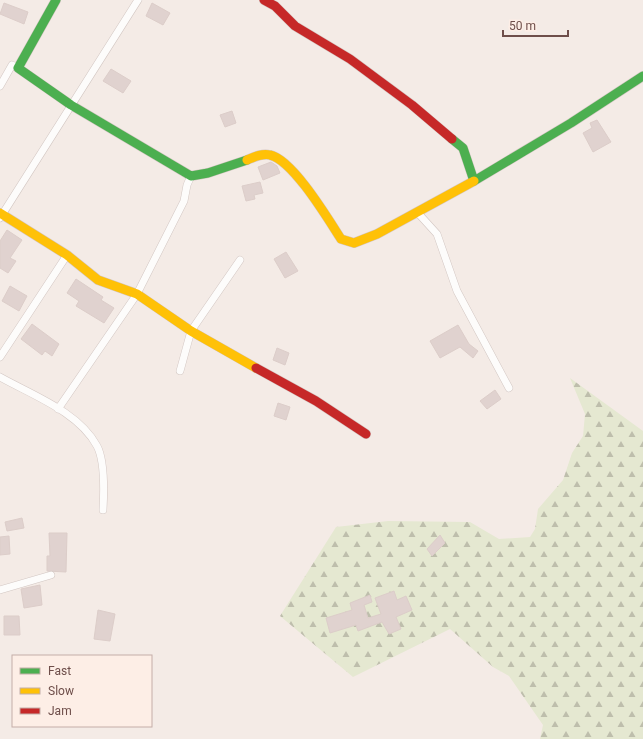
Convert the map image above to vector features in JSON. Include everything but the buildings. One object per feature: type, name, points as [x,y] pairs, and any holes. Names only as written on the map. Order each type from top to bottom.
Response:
[{"type":"street","points":[[18,68],[56,0]]},
{"type":"street","points":[[138,0],[1,215],[67,255],[98,280],[137,294],[191,331],[316,401],[366,434]]},
{"type":"street","points":[[264,0],[275,6],[295,26],[350,59],[412,105],[463,148],[474,181]]},
{"type":"street","points":[[0,86],[12,65],[71,105],[191,176],[208,173],[263,154],[272,155],[283,162],[312,195],[341,239],[354,243],[377,234],[474,181],[571,123],[643,76]]},
{"type":"street","points":[[58,409],[137,294],[184,201],[187,185],[191,176]]},
{"type":"street","points":[[418,212],[437,234],[457,291],[509,388]]},
{"type":"street","points":[[0,357],[67,255]]},
{"type":"street","points":[[180,370],[191,331],[240,260]]},
{"type":"street","points":[[0,377],[74,418],[97,447],[103,472],[103,510]]},
{"type":"street","points":[[0,590],[51,575]]},
{"type":"green space","points":[[570,378],[643,431],[643,739],[540,739],[543,725],[509,676],[493,667],[450,629],[353,677],[280,616],[336,527],[388,521],[470,522],[499,539],[530,537],[535,529],[538,509],[563,480],[572,453],[583,436],[585,414]]},
{"type":"traffic: fast","points":[[56,0],[18,68],[71,105],[191,176],[208,173],[247,160]]},
{"type":"traffic: fast","points":[[452,139],[463,148],[474,181],[571,123],[643,76]]},
{"type":"traffic: slow","points":[[247,160],[264,155],[270,155],[279,159],[289,167],[309,191],[341,239],[354,243],[377,234],[474,181]]},
{"type":"traffic: slow","points":[[0,213],[67,255],[98,280],[137,294],[191,331],[256,368]]},
{"type":"traffic: jam","points":[[264,0],[275,6],[295,26],[350,59],[412,105],[452,139]]},
{"type":"traffic: jam","points":[[256,368],[316,401],[366,434]]}]
